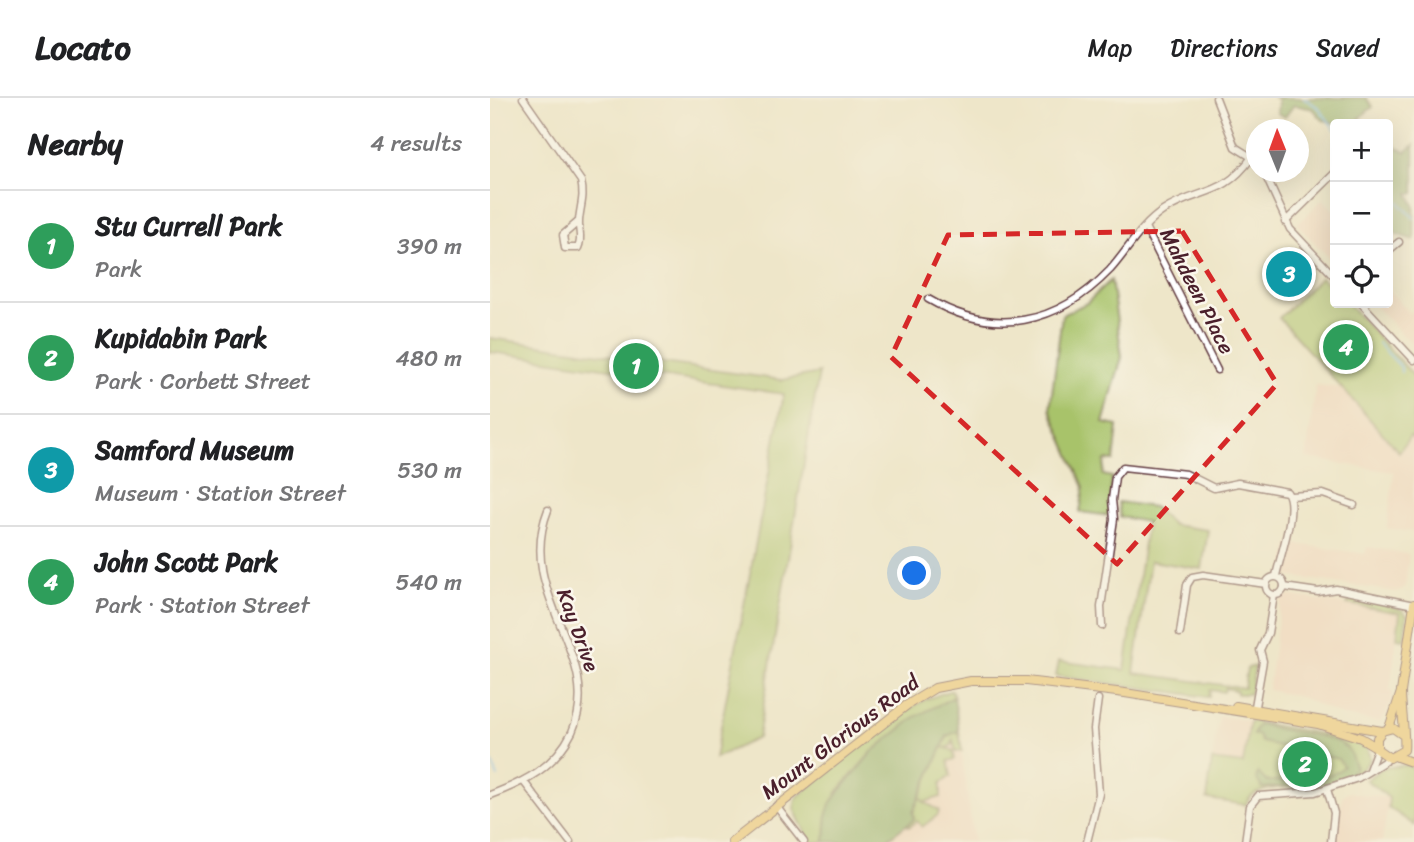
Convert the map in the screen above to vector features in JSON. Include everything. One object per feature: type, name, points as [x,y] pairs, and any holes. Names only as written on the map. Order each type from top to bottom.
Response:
[{"type":"main road","points":[[1393,757],[1404,750],[1401,692],[1414,604]]},
{"type":"main road","name":"Mount Glorious Road","points":[[732,842],[907,705],[935,688],[978,679],[1026,681],[1386,729]]},
{"type":"main road","points":[[1401,692],[1386,729],[1377,738],[1376,748],[1393,757],[1414,763]]},
{"type":"main road","name":"Mount Glorious Road","points":[[1254,711],[1318,724],[1358,737],[1376,748]]},
{"type":"main road","points":[[1354,725],[1358,737]]},
{"type":"main road","points":[[1386,729],[1404,738],[1414,747]]},
{"type":"street","points":[[523,98],[580,179],[584,192],[579,222]]},
{"type":"street","points":[[1216,98],[1235,147],[1246,153]]},
{"type":"street","points":[[928,299],[972,319],[1019,321],[1045,315],[1082,295],[1113,267],[1145,227],[1164,210],[1229,183],[1246,166]]},
{"type":"street","points":[[1285,222],[1330,178]]},
{"type":"street","points":[[1268,182],[1285,222],[1330,271]]},
{"type":"street","name":"Mahdeen Place","points":[[1145,227],[1217,370]]},
{"type":"street","points":[[1393,247],[1399,242]]},
{"type":"street","points":[[1366,308],[1414,360]]},
{"type":"street","points":[[1102,626],[1101,607],[1114,519],[1112,500],[1115,477],[1123,467],[1186,474],[1208,487],[1240,483],[1282,490],[1290,496],[1323,494],[1354,505]]},
{"type":"street","points":[[1276,576],[1291,512],[1290,496]]},
{"type":"street","name":"Kay Drive","points":[[490,795],[524,782],[559,754],[576,722],[580,704],[578,673],[542,578],[540,549],[548,510]]},
{"type":"street","points":[[1180,633],[1187,585],[1192,577],[1203,575],[1266,584]]},
{"type":"street","points":[[1276,576],[1282,579],[1284,587],[1282,592],[1274,595],[1267,590],[1266,584],[1270,578],[1276,576]]},
{"type":"street","points":[[1284,587],[1318,592],[1336,589],[1414,604]]},
{"type":"street","points":[[1254,711],[1263,661],[1260,650],[1268,633],[1274,595]]},
{"type":"street","points":[[1087,842],[1099,794],[1094,729],[1098,699]]},
{"type":"street","points":[[1369,769],[1376,748]]},
{"type":"street","points":[[1245,842],[1250,806],[1258,796],[1327,789],[1358,778],[1393,757]]},
{"type":"street","points":[[524,782],[570,842]]},
{"type":"street","points":[[1327,789],[1334,813],[1331,842]]},
{"type":"street","points":[[776,806],[804,842]]},
{"type":"highlighted area","points":[[1182,231],[1277,384],[1117,564],[891,357],[948,235]]},
{"type":"shaded area","points":[[1323,199],[1330,207],[1330,259],[1297,224]]},
{"type":"shaded area","points":[[1393,295],[1412,315],[1414,304],[1414,346],[1377,308],[1393,308]]},
{"type":"shaded area","points":[[1316,385],[1342,388],[1399,452],[1410,435],[1414,439],[1414,532],[1387,528],[1394,472],[1306,458]]},
{"type":"shaded area","points":[[1289,543],[1365,554],[1367,547],[1409,554],[1405,587],[1398,592],[1288,576],[1284,570]]},
{"type":"shaded area","points":[[1287,595],[1400,613],[1391,701],[1385,716],[1379,722],[1343,716],[1301,697],[1268,690],[1281,600]]},
{"type":"shaded area","points":[[1219,716],[1250,721],[1243,765],[1212,760]]},
{"type":"shaded area","points":[[959,731],[974,842],[884,842],[914,820],[913,813],[948,735]]},
{"type":"shaded area","points":[[1347,792],[1389,798],[1382,842],[1335,842],[1342,797]]},
{"type":"green space","points":[[1275,98],[1366,98],[1373,107],[1360,119],[1330,119],[1330,122],[1323,120],[1313,109],[1294,105],[1285,117],[1277,113],[1278,100]]},
{"type":"green space","points":[[1393,142],[1406,152],[1414,145],[1414,193],[1409,193],[1414,206],[1414,240],[1396,234],[1393,228]]},
{"type":"green space","points":[[1321,277],[1330,285],[1330,308],[1352,308],[1414,376],[1414,439],[1410,436],[1399,452],[1279,318]]},
{"type":"green space","points":[[1111,280],[1122,357],[1103,423],[1118,426],[1114,461],[1105,460],[1103,475],[1112,477],[1109,506],[1111,516],[1080,512],[1084,487],[1050,409],[1062,315],[1087,303]]},
{"type":"green space","points":[[490,338],[782,380],[819,373],[758,738],[715,758],[784,394],[490,352]]},
{"type":"green space","points":[[1118,502],[1153,507],[1173,525],[1208,530],[1202,569],[1150,561],[1134,673],[1244,688],[1247,668],[1255,666],[1250,694],[1237,694],[1237,691],[1225,688],[1224,692],[1210,690],[1209,697],[1056,676],[1059,661],[1125,670],[1147,522],[1120,517]]},
{"type":"green space","points":[[1359,597],[1403,610],[1407,616],[1404,639],[1397,638],[1400,613],[1347,604],[1351,598]]},
{"type":"green space","points":[[952,690],[954,697],[915,717],[871,753],[837,792],[826,822],[825,842],[810,842],[794,809],[796,798],[891,719],[927,699]]},
{"type":"green space","points":[[954,697],[959,731],[947,736],[913,812],[914,819],[884,842],[825,842],[827,813],[831,802],[871,753],[915,717]]},
{"type":"green space","points":[[1250,721],[1351,739],[1367,748],[1370,759],[1358,772],[1342,780],[1266,790],[1253,795],[1246,805],[1207,799],[1212,760],[1243,764]]},
{"type":"green space","points":[[1262,724],[1322,737],[1344,745],[1356,767],[1337,781],[1325,784],[1262,788],[1256,778],[1258,773],[1266,781],[1295,781],[1329,775],[1343,766],[1338,759],[1261,742],[1258,735],[1253,735],[1257,726]]},
{"type":"green space","points":[[959,731],[962,751],[956,752],[953,740],[951,746],[945,748],[953,750],[955,759],[948,761],[951,776],[941,783],[941,797],[924,802],[939,810],[938,815],[922,827],[917,821],[909,827],[907,825],[914,819],[913,813],[919,798],[924,801],[920,797],[948,735]]},
{"type":"green space","points":[[1407,765],[1414,769],[1414,825],[1388,807],[1389,798],[1366,780],[1382,768]]},
{"type":"waterway","points":[[1304,98],[1319,108],[1330,123]]},
{"type":"waterway","points":[[1393,196],[1414,218]]},
{"type":"waterway","points":[[1378,343],[1401,367],[1401,372]]},
{"type":"waterway","points":[[490,758],[498,777]]},
{"type":"place","name":"Samford Museum","points":[[1289,274]]},
{"type":"place","name":"John Scott Park","points":[[1346,347]]},
{"type":"place","name":"Stu Currell Park","points":[[636,366]]},
{"type":"place","name":"Kupidabin Park","points":[[1305,764]]}]
